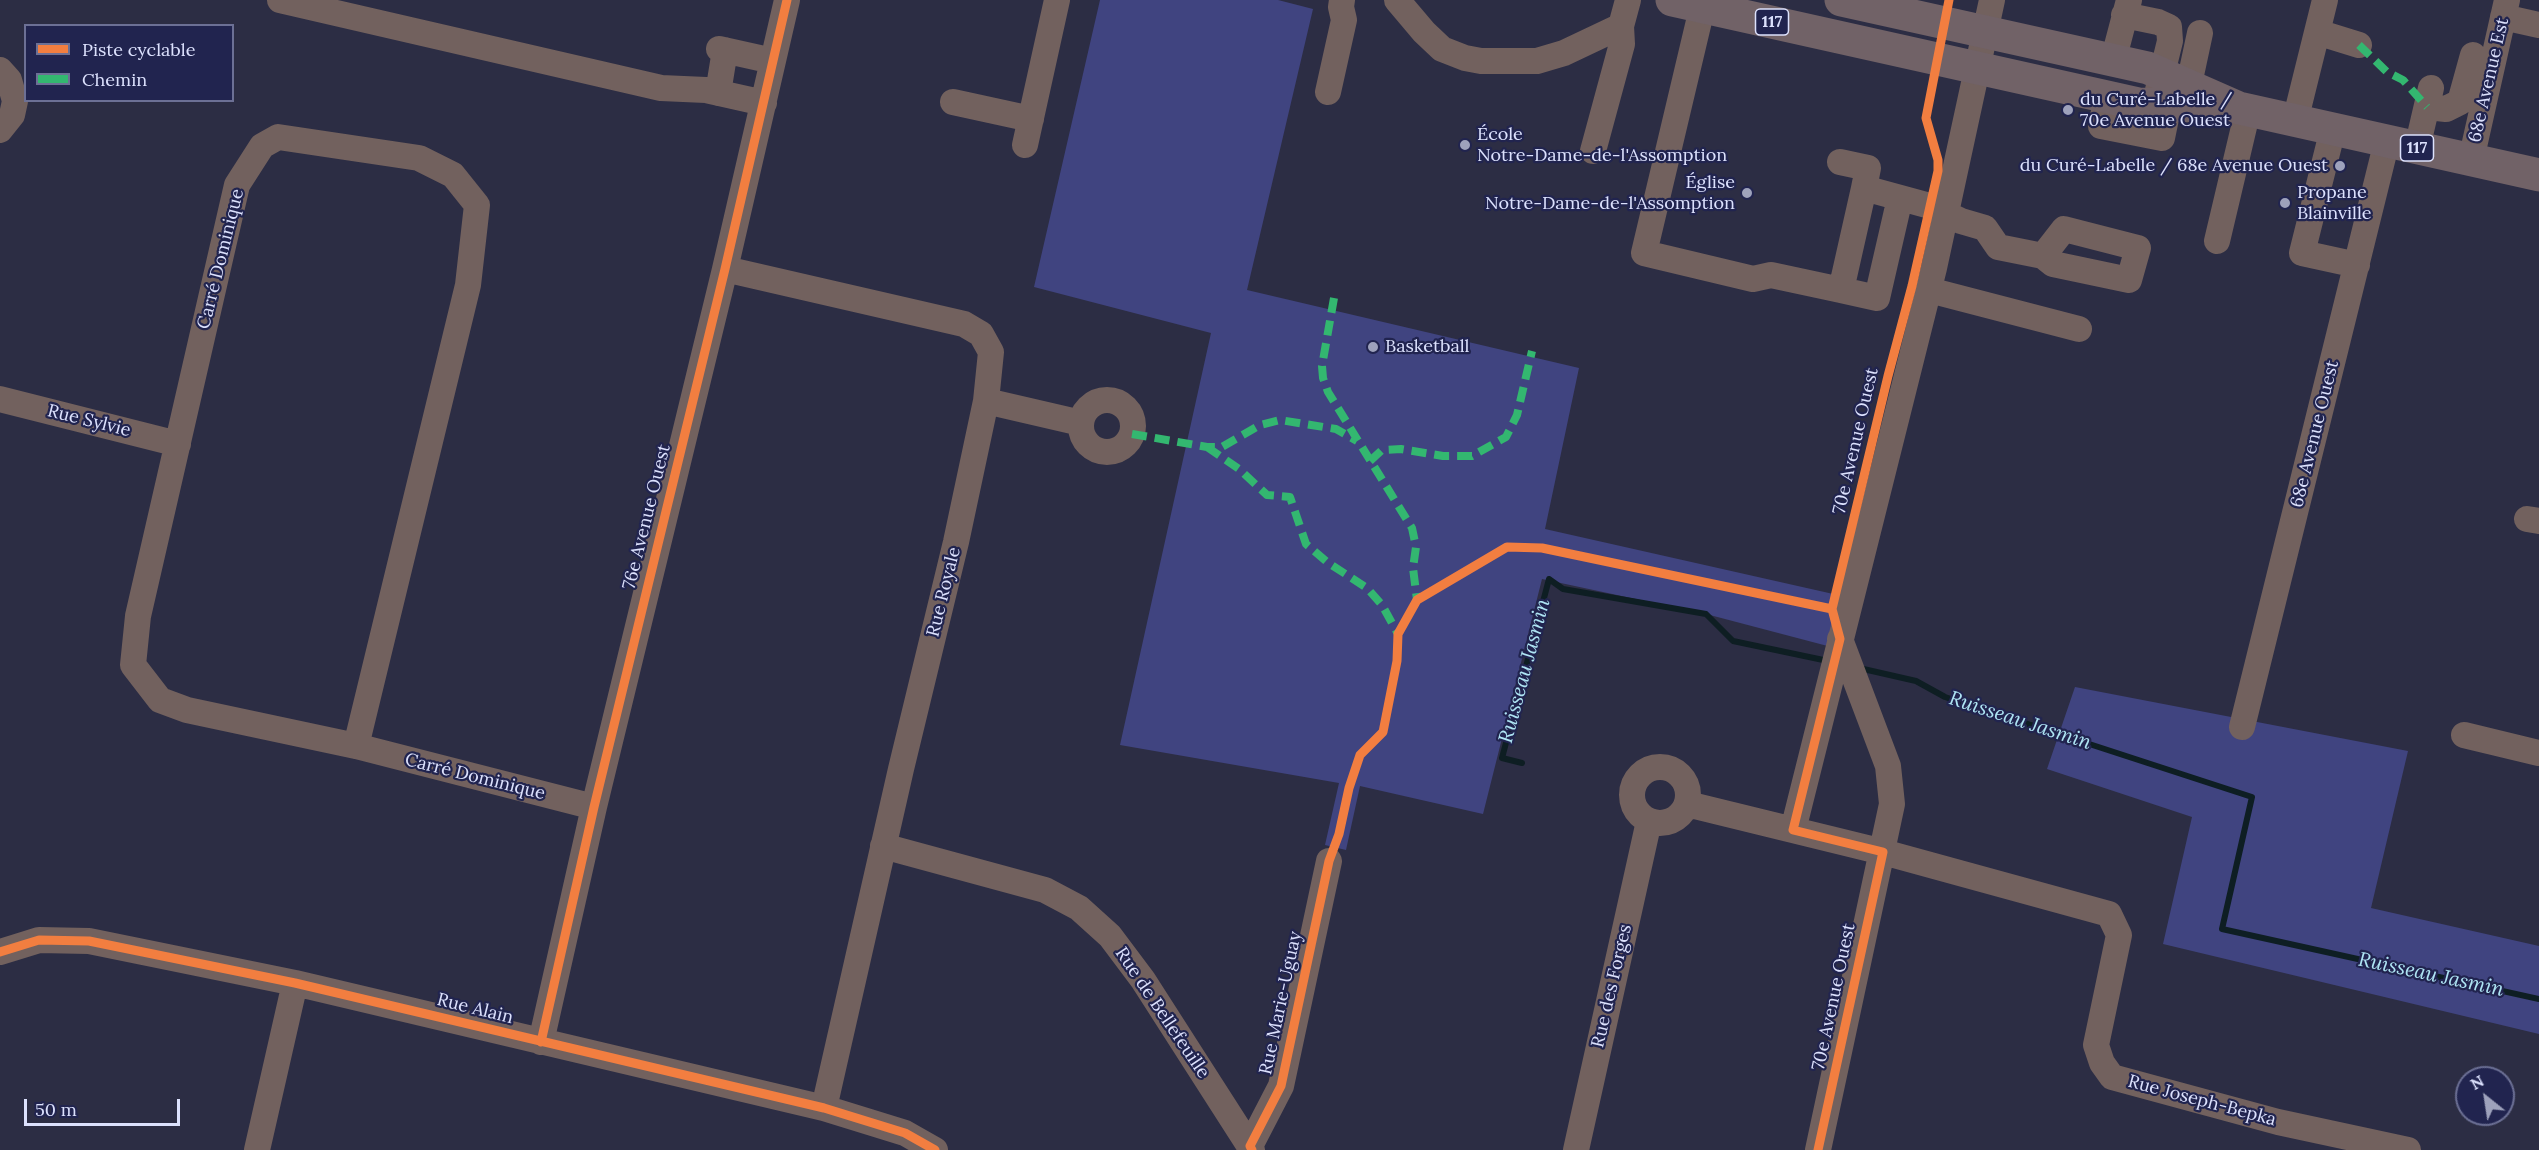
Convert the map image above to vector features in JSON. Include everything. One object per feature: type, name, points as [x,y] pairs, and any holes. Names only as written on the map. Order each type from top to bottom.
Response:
[{"type":"main road","name":"117","points":[[1845,0],[2148,68],[2172,92]]},
{"type":"main road","name":"117","points":[[1692,2],[1976,69],[2107,97],[2172,92],[2539,175]]},
{"type":"street","points":[[280,0],[661,88],[712,91]]},
{"type":"street","name":"76e Avenue Ouest","points":[[541,1042],[594,807],[725,268],[787,0]]},
{"type":"street","points":[[1025,145],[1057,0]]},
{"type":"street","points":[[1328,92],[1344,20],[1342,0]]},
{"type":"street","points":[[1397,0],[1442,49],[1465,58],[1481,61],[1523,63],[1550,58],[1621,26]]},
{"type":"street","points":[[1593,151],[1622,44],[1621,26],[1628,0]]},
{"type":"street","name":"70e Avenue Ouest","points":[[1793,830],[1929,290],[1992,0]]},
{"type":"street","points":[[2295,121],[2325,0]]},
{"type":"street","points":[[1692,2],[1644,253],[1753,279],[1771,275],[1877,298],[1900,198]]},
{"type":"street","points":[[2114,61],[2126,7],[2165,24],[2170,33],[2172,92]]},
{"type":"street","points":[[2505,9],[2539,25]]},
{"type":"street","name":"68e Avenue Est","points":[[2471,160],[2476,56],[2505,9]]},
{"type":"street","points":[[2317,32],[2359,45]]},
{"type":"street","points":[[2170,41],[2198,41],[2172,92]]},
{"type":"street","points":[[712,91],[722,50],[773,61]]},
{"type":"street","name":"68e Avenue Ouest","points":[[2242,727],[2356,265],[2402,145],[2429,98],[2446,109],[2460,102],[2476,56]]},
{"type":"street","points":[[0,70],[9,80],[15,101],[12,115],[0,130]]},
{"type":"street","points":[[659,74],[712,91],[764,103]]},
{"type":"street","points":[[953,102],[1031,120]]},
{"type":"street","points":[[2217,241],[2244,109]]},
{"type":"street","points":[[2332,129],[2302,253],[2356,265]]},
{"type":"street","name":"Carré Dominique","points":[[356,746],[468,285],[477,205],[453,175],[419,158],[278,137],[262,146],[237,185],[138,616],[133,665],[160,700],[187,710],[356,746],[594,807]]},
{"type":"street","points":[[1840,162],[1868,168],[1841,290]]},
{"type":"street","points":[[1864,188],[1930,206],[1961,221],[1985,228],[1998,247],[2043,256]]},
{"type":"street","name":"Rue Royale","points":[[725,268],[964,324],[981,334],[991,352],[986,401],[956,542],[883,846],[824,1108]]},
{"type":"street","points":[[1929,290],[2079,329]]},
{"type":"street","name":"Rue Sylvie","points":[[0,399],[177,444]]},
{"type":"street","points":[[986,401],[1081,423]]},
{"type":"street","name":"70e Avenue Ouest","points":[[1818,1150],[1892,804],[1888,766],[1840,639]]},
{"type":"street","points":[[2464,735],[2539,753]]},
{"type":"street","points":[[1663,767],[1681,775],[1687,785],[1687,804],[1677,818],[1668,822],[1649,821],[1635,809],[1632,794],[1634,785],[1644,772],[1663,767]]},
{"type":"street","name":"Rue Joseph-Bepka","points":[[1687,804],[1883,852],[2109,914],[2120,935],[2096,1045],[2102,1063],[2112,1077],[2278,1122],[2408,1150]]},
{"type":"street","name":"Rue des Forges","points":[[1576,1150],[1649,821]]},
{"type":"street","name":"Rue de Bellefeuille","points":[[883,846],[1045,890],[1078,908],[1110,936],[1143,980],[1251,1148]]},
{"type":"street","name":"Rue Marie-Uguay","points":[[1251,1148],[1281,1086],[1329,861]]},
{"type":"street","name":"Rue Alain","points":[[0,952],[39,940],[89,941],[295,983],[824,1108],[905,1133],[934,1150]]},
{"type":"street","points":[[257,1150],[295,983]]},
{"type":"shaded area","points":[[1100,0],[1278,0],[1313,9],[1247,290],[1579,368],[1545,529],[1851,598],[1839,649],[1706,614],[1542,579],[1483,814],[1360,786],[1346,850],[1325,845],[1339,783],[1120,745],[1211,333],[1034,287]]},
{"type":"shaded area","points":[[2075,687],[2408,751],[2371,908],[2539,946],[2539,1034],[2163,944],[2192,817],[2047,769]]},
{"type":"waterway","name":"Ruisseau Jasmin","points":[[1522,763],[1502,758],[1549,579],[1563,589],[1706,614],[1733,641],[1828,661]]},
{"type":"waterway","name":"Ruisseau Jasmin","points":[[1859,668],[1916,681],[1945,697],[2252,797],[2222,929],[2539,999]]},
{"type":"marked path","points":[[2359,45],[2387,72],[2403,80],[2427,107]]},
{"type":"marked path","points":[[1334,298],[1322,366],[1323,378],[1328,392],[1412,528],[1416,547],[1413,568],[1417,600]]},
{"type":"marked path","points":[[1370,461],[1382,450],[1401,449],[1443,456],[1472,456],[1506,437],[1517,415],[1532,351]]},
{"type":"marked path","points":[[1132,434],[1207,447],[1222,447],[1260,425],[1280,420],[1336,429],[1357,441]]},
{"type":"marked path","points":[[1207,447],[1239,469],[1267,495],[1290,497],[1306,544],[1327,562],[1367,588],[1382,605],[1398,634]]},
{"type":"cycle path","points":[[541,1042],[594,807],[725,269],[787,0]]},
{"type":"cycle path","points":[[1818,1150],[1883,852],[1793,830],[1840,639],[1832,609],[1938,171],[1938,160],[1926,118],[1949,0]]},
{"type":"cycle path","points":[[1252,1150],[1250,1146],[1281,1086],[1329,861],[1339,834],[1349,788],[1360,755],[1383,732],[1397,661],[1398,634],[1417,600],[1507,547],[1542,548],[1832,609]]},
{"type":"cycle path","points":[[0,952],[39,940],[89,941],[295,983],[824,1108],[905,1133],[935,1150]]},
{"type":"place","name":"du Curé-Labelle / 70e Avenue Ouest","points":[[2068,110]]},
{"type":"place","name":"École Notre-Dame-de-l'Assomption","points":[[1465,145]]},
{"type":"place","name":"du Curé-Labelle / 68e Avenue Ouest","points":[[2340,166]]},
{"type":"place","name":"Église Notre-Dame-de-l'Assomption","points":[[1747,193]]},
{"type":"place","name":"Propane Blainville","points":[[2285,203]]},
{"type":"place","name":"Basketball","points":[[1373,347]]}]
